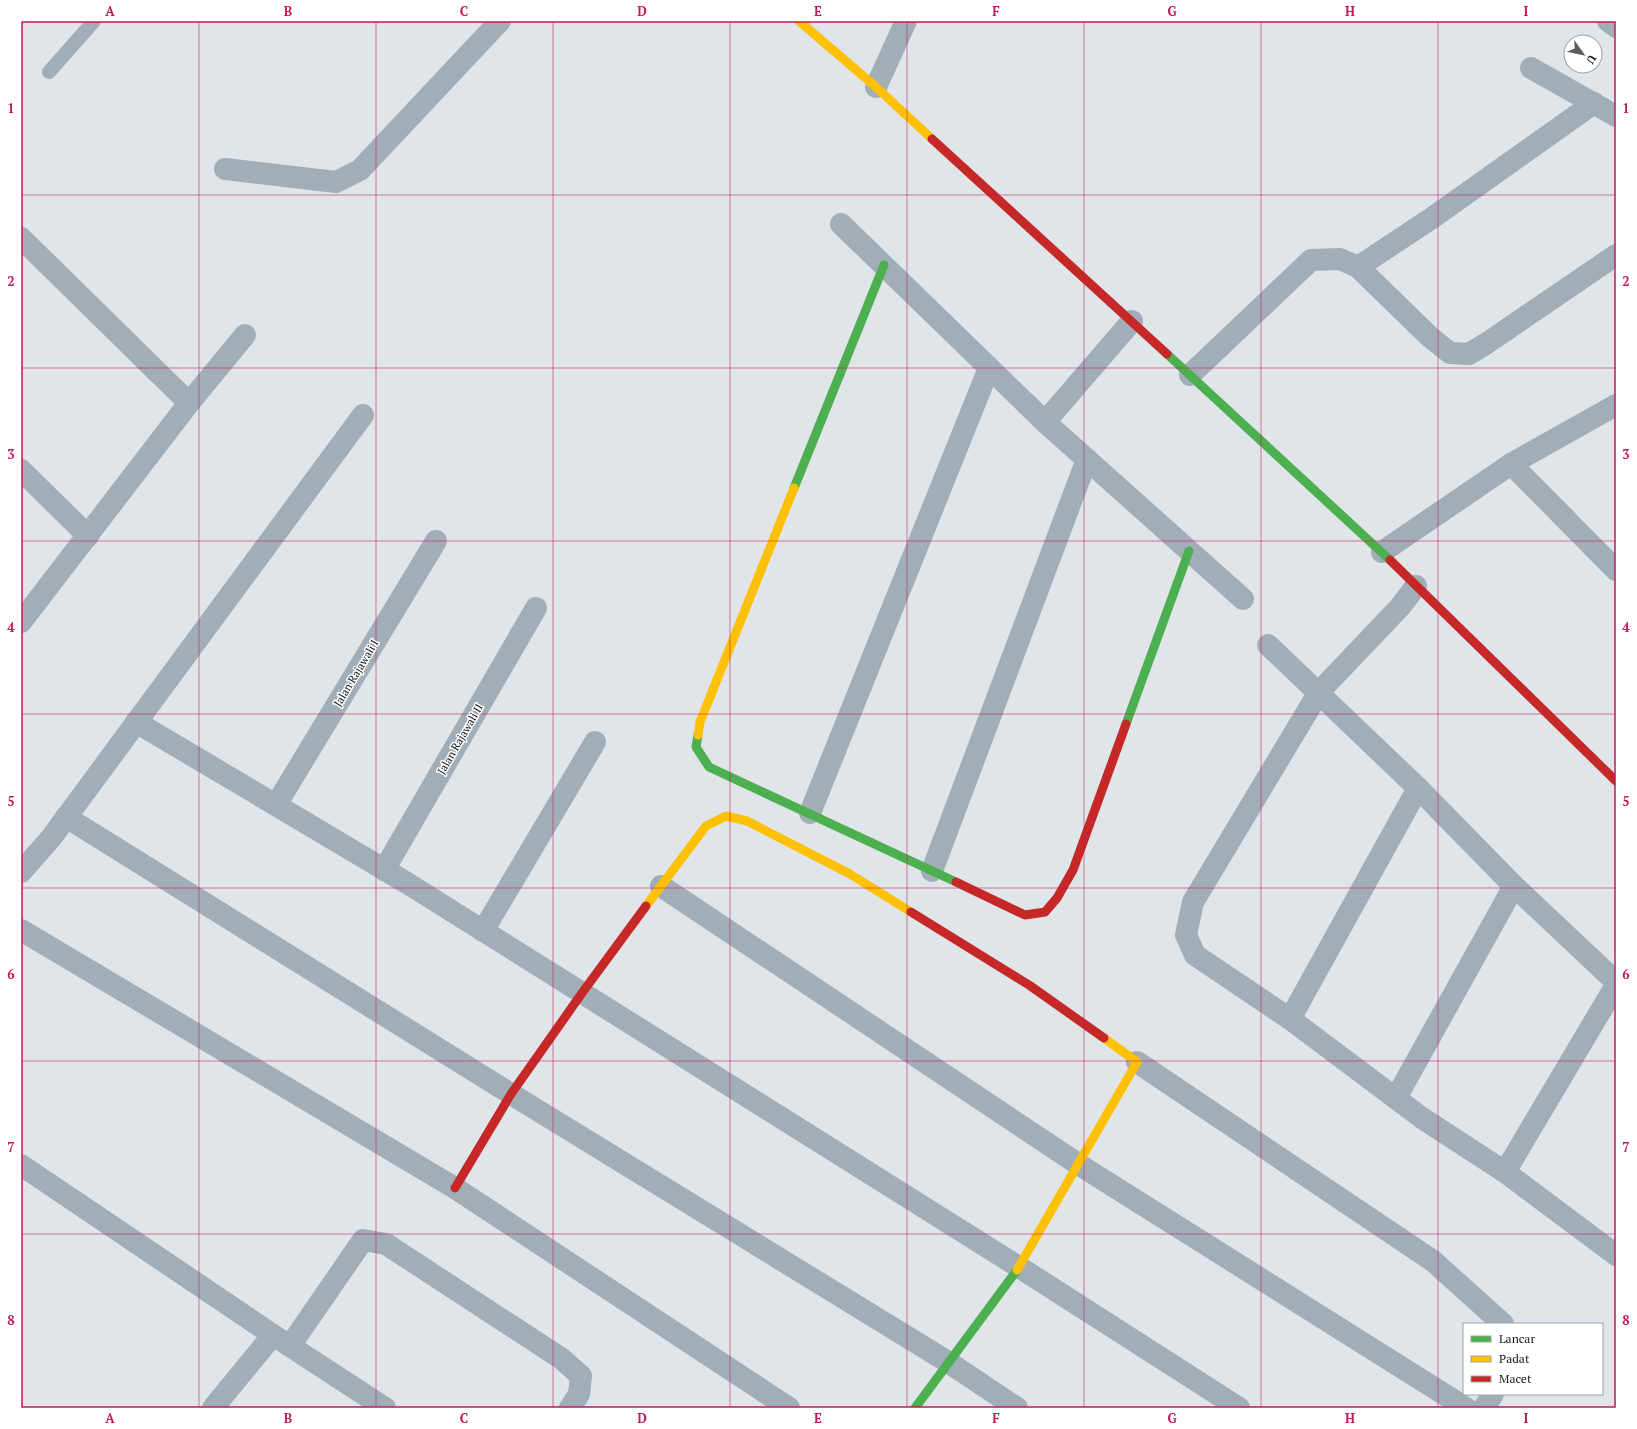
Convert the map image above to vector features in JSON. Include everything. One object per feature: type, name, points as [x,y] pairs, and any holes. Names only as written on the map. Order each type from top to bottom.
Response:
[{"type":"street","points":[[225,169],[336,182],[360,170],[500,21]]},
{"type":"street","points":[[799,21],[876,87],[1382,552],[1616,782]]},
{"type":"street","points":[[876,87],[906,21]]},
{"type":"street","points":[[1608,21],[1616,27]]},
{"type":"street","points":[[1531,68],[1616,116]]},
{"type":"street","points":[[1358,267],[1432,218],[1594,103]]},
{"type":"street","points":[[841,224],[1045,422],[1243,599]]},
{"type":"street","points":[[21,238],[189,403]]},
{"type":"street","points":[[1190,375],[1311,260],[1340,259],[1358,267],[1430,336],[1450,353],[1468,354],[1487,343],[1616,255]]},
{"type":"street","points":[[884,265],[700,722],[696,747],[709,767],[1025,915],[1045,912],[1057,898],[1073,870],[1189,551]]},
{"type":"street","points":[[1045,422],[1132,321]]},
{"type":"street","points":[[21,622],[189,403],[245,335]]},
{"type":"street","points":[[810,813],[989,368]]},
{"type":"street","points":[[1382,552],[1511,464],[1616,405]]},
{"type":"street","points":[[21,872],[51,838],[362,415]]},
{"type":"street","points":[[932,871],[1087,459]]},
{"type":"street","points":[[1511,464],[1616,570]]},
{"type":"street","points":[[21,470],[88,536]]},
{"type":"street","name":"Jalan Rajawali I","points":[[276,805],[436,541]]},
{"type":"street","points":[[1416,586],[1400,607],[1319,692],[1194,902],[1186,935],[1195,955],[1290,1019],[1422,1118],[1505,1172],[1616,1254]]},
{"type":"street","name":"Jalan Rajawali II","points":[[384,870],[536,608]]},
{"type":"street","points":[[1268,645],[1418,788],[1514,886],[1616,982]]},
{"type":"street","points":[[136,722],[483,931],[1019,1267],[1239,1408]]},
{"type":"street","points":[[483,931],[595,742]]},
{"type":"street","points":[[1290,1019],[1418,788]]},
{"type":"street","points":[[455,1188],[511,1094],[582,993],[706,826],[726,816],[747,821],[850,874],[1029,985],[1137,1062],[1433,1261],[1502,1323]]},
{"type":"street","points":[[66,817],[511,1094],[948,1362],[1017,1408]]},
{"type":"street","points":[[661,886],[1078,1164],[1466,1408]]},
{"type":"street","points":[[1396,1098],[1514,886]]},
{"type":"street","points":[[21,930],[455,1188],[789,1408]]},
{"type":"street","points":[[1505,1172],[1616,985]]},
{"type":"street","points":[[915,1408],[1019,1267],[1137,1062]]},
{"type":"street","points":[[21,1165],[282,1341],[385,1408]]},
{"type":"street","points":[[213,1408],[282,1341],[363,1240],[386,1244],[562,1359],[581,1376],[579,1394],[570,1408]]},
{"type":"street","points":[[1484,1408],[1492,1395]]},
{"type":"lane","points":[[49,72],[94,21]]},
{"type":"traffic: fast","points":[[794,488],[884,265]]},
{"type":"traffic: fast","points":[[1167,354],[1390,560]]},
{"type":"traffic: fast","points":[[1126,724],[1189,551]]},
{"type":"traffic: fast","points":[[698,735],[696,747],[709,767],[956,882]]},
{"type":"traffic: fast","points":[[915,1408],[1017,1270]]},
{"type":"traffic: slow","points":[[799,21],[876,87],[932,139]]},
{"type":"traffic: slow","points":[[698,735],[700,722],[794,488]]},
{"type":"traffic: slow","points":[[646,906],[706,826],[726,816],[747,821],[850,874],[911,912]]},
{"type":"traffic: slow","points":[[1017,1270],[1137,1062],[1104,1038]]},
{"type":"traffic: jam","points":[[932,139],[1167,354]]},
{"type":"traffic: jam","points":[[1390,560],[1616,781]]},
{"type":"traffic: jam","points":[[956,882],[1025,915],[1045,912],[1057,898],[1073,870],[1126,724]]},
{"type":"traffic: jam","points":[[455,1188],[511,1094],[582,993],[646,906]]},
{"type":"traffic: jam","points":[[911,912],[1029,985],[1104,1038]]}]
